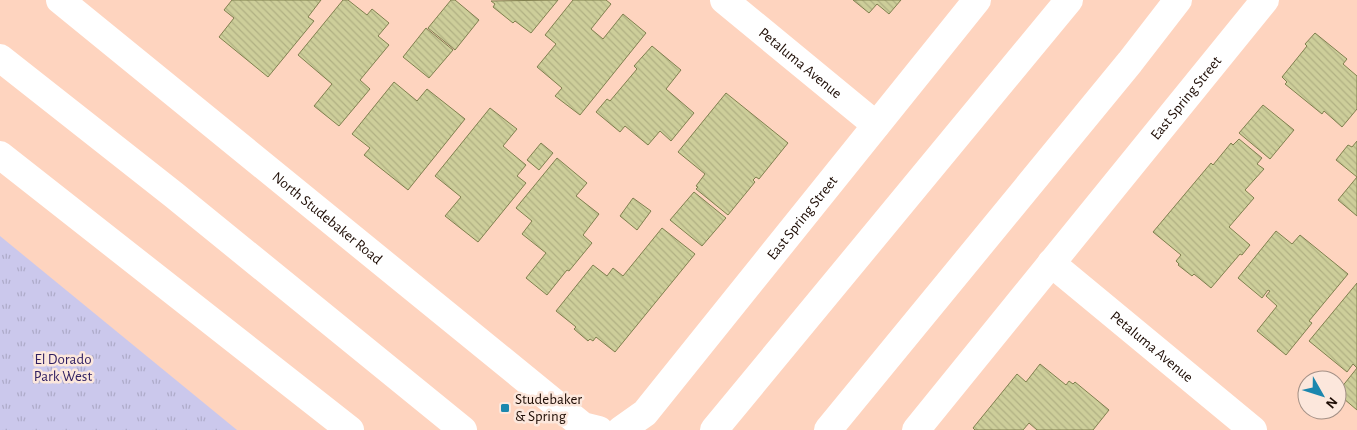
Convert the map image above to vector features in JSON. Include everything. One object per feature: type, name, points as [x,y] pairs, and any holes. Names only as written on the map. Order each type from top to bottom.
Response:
[{"type":"street","name":"North Studebaker Road","points":[[60,0],[583,426],[598,430]]},
{"type":"street","name":"Petaluma Avenue","points":[[724,0],[876,125]]},
{"type":"street","name":"East Spring Street","points":[[622,430],[645,413],[977,0]]},
{"type":"street","points":[[714,430],[1069,0]]},
{"type":"street","points":[[828,430],[1130,62],[1178,0]]},
{"type":"street","name":"East Spring Street","points":[[916,430],[1265,0]]},
{"type":"street","points":[[0,58],[174,195],[463,430]]},
{"type":"street","points":[[0,155],[350,430]]},
{"type":"street","name":"Petaluma Avenue","points":[[1050,263],[1253,430]]},
{"type":"green space","name":"El Dorado Park West","points":[[0,236],[237,430],[0,430]]},
{"type":"building","points":[[232,0],[321,0],[308,17],[314,21],[268,77],[219,37],[234,18],[224,10]]},
{"type":"building","points":[[343,0],[348,0],[367,15],[372,9],[389,23],[378,36],[389,45],[360,80],[370,89],[339,126],[314,106],[332,84],[298,55]]},
{"type":"building","points":[[451,0],[455,0],[479,20],[455,50],[428,28]]},
{"type":"building","points":[[558,0],[531,33],[515,21],[513,23],[493,7],[495,4],[491,1]]},
{"type":"building","points":[[573,0],[606,0],[611,4],[591,29],[603,39],[623,14],[646,33],[580,115],[555,96],[562,88],[537,67],[556,44],[545,35]]},
{"type":"building","points":[[853,0],[901,0],[889,14],[877,4],[869,13]]},
{"type":"building","points":[[426,28],[453,50],[429,78],[403,57]]},
{"type":"building","points":[[1315,33],[1347,59],[1343,64],[1357,76],[1357,109],[1342,127],[1324,111],[1322,114],[1285,84],[1287,82],[1282,77]]},
{"type":"building","points":[[652,46],[681,70],[666,89],[694,113],[671,141],[660,131],[648,145],[625,126],[620,132],[596,112],[607,99],[610,101],[637,69],[634,66]]},
{"type":"building","points":[[394,82],[417,101],[427,89],[465,119],[408,190],[364,155],[370,148],[352,134]]},
{"type":"building","points":[[726,93],[788,143],[759,179],[756,177],[753,180],[755,182],[728,215],[696,189],[698,187],[696,186],[705,174],[678,152]]},
{"type":"building","points":[[1263,105],[1294,130],[1270,159],[1239,133]]},
{"type":"building","points":[[490,108],[517,129],[503,146],[526,165],[517,176],[526,183],[478,242],[445,216],[461,197],[435,176]]},
{"type":"building","points":[[1239,139],[1262,158],[1257,164],[1264,169],[1245,190],[1254,198],[1229,227],[1250,245],[1211,288],[1194,274],[1192,276],[1178,265],[1176,261],[1181,255],[1153,232],[1211,163],[1213,165],[1231,143],[1233,145]]},
{"type":"building","points":[[1357,141],[1357,177],[1336,160],[1348,145],[1352,147]]},
{"type":"building","points":[[541,143],[553,153],[539,170],[527,160]]},
{"type":"building","points":[[557,158],[587,183],[576,196],[599,214],[583,235],[592,243],[547,295],[526,278],[546,253],[522,234],[532,221],[516,208]]},
{"type":"building","points":[[1357,177],[1357,216],[1338,200]]},
{"type":"building","points":[[694,192],[726,218],[702,246],[670,220]]},
{"type":"building","points":[[633,198],[651,211],[637,230],[620,216]]},
{"type":"building","points":[[662,228],[695,254],[615,352],[596,337],[593,341],[590,339],[588,341],[574,329],[576,327],[556,311],[593,265],[607,276],[613,268],[623,276]]},
{"type":"building","points":[[1276,231],[1292,244],[1300,235],[1348,274],[1309,321],[1312,323],[1286,355],[1257,331],[1277,306],[1266,296],[1270,291],[1268,290],[1262,298],[1238,278]]},
{"type":"building","points":[[1357,283],[1357,368],[1353,364],[1347,372],[1347,370],[1309,341]]},
{"type":"building","points":[[1040,364],[1066,385],[1069,381],[1073,384],[1075,382],[1109,410],[1093,430],[1037,430],[1029,423],[1023,430],[975,430],[973,428],[1017,374],[1026,382]]},
{"type":"building","points":[[1357,368],[1357,410],[1347,402],[1347,380]]},
{"type":"place","name":"Studebaker & Spring","points":[[505,408]]}]
